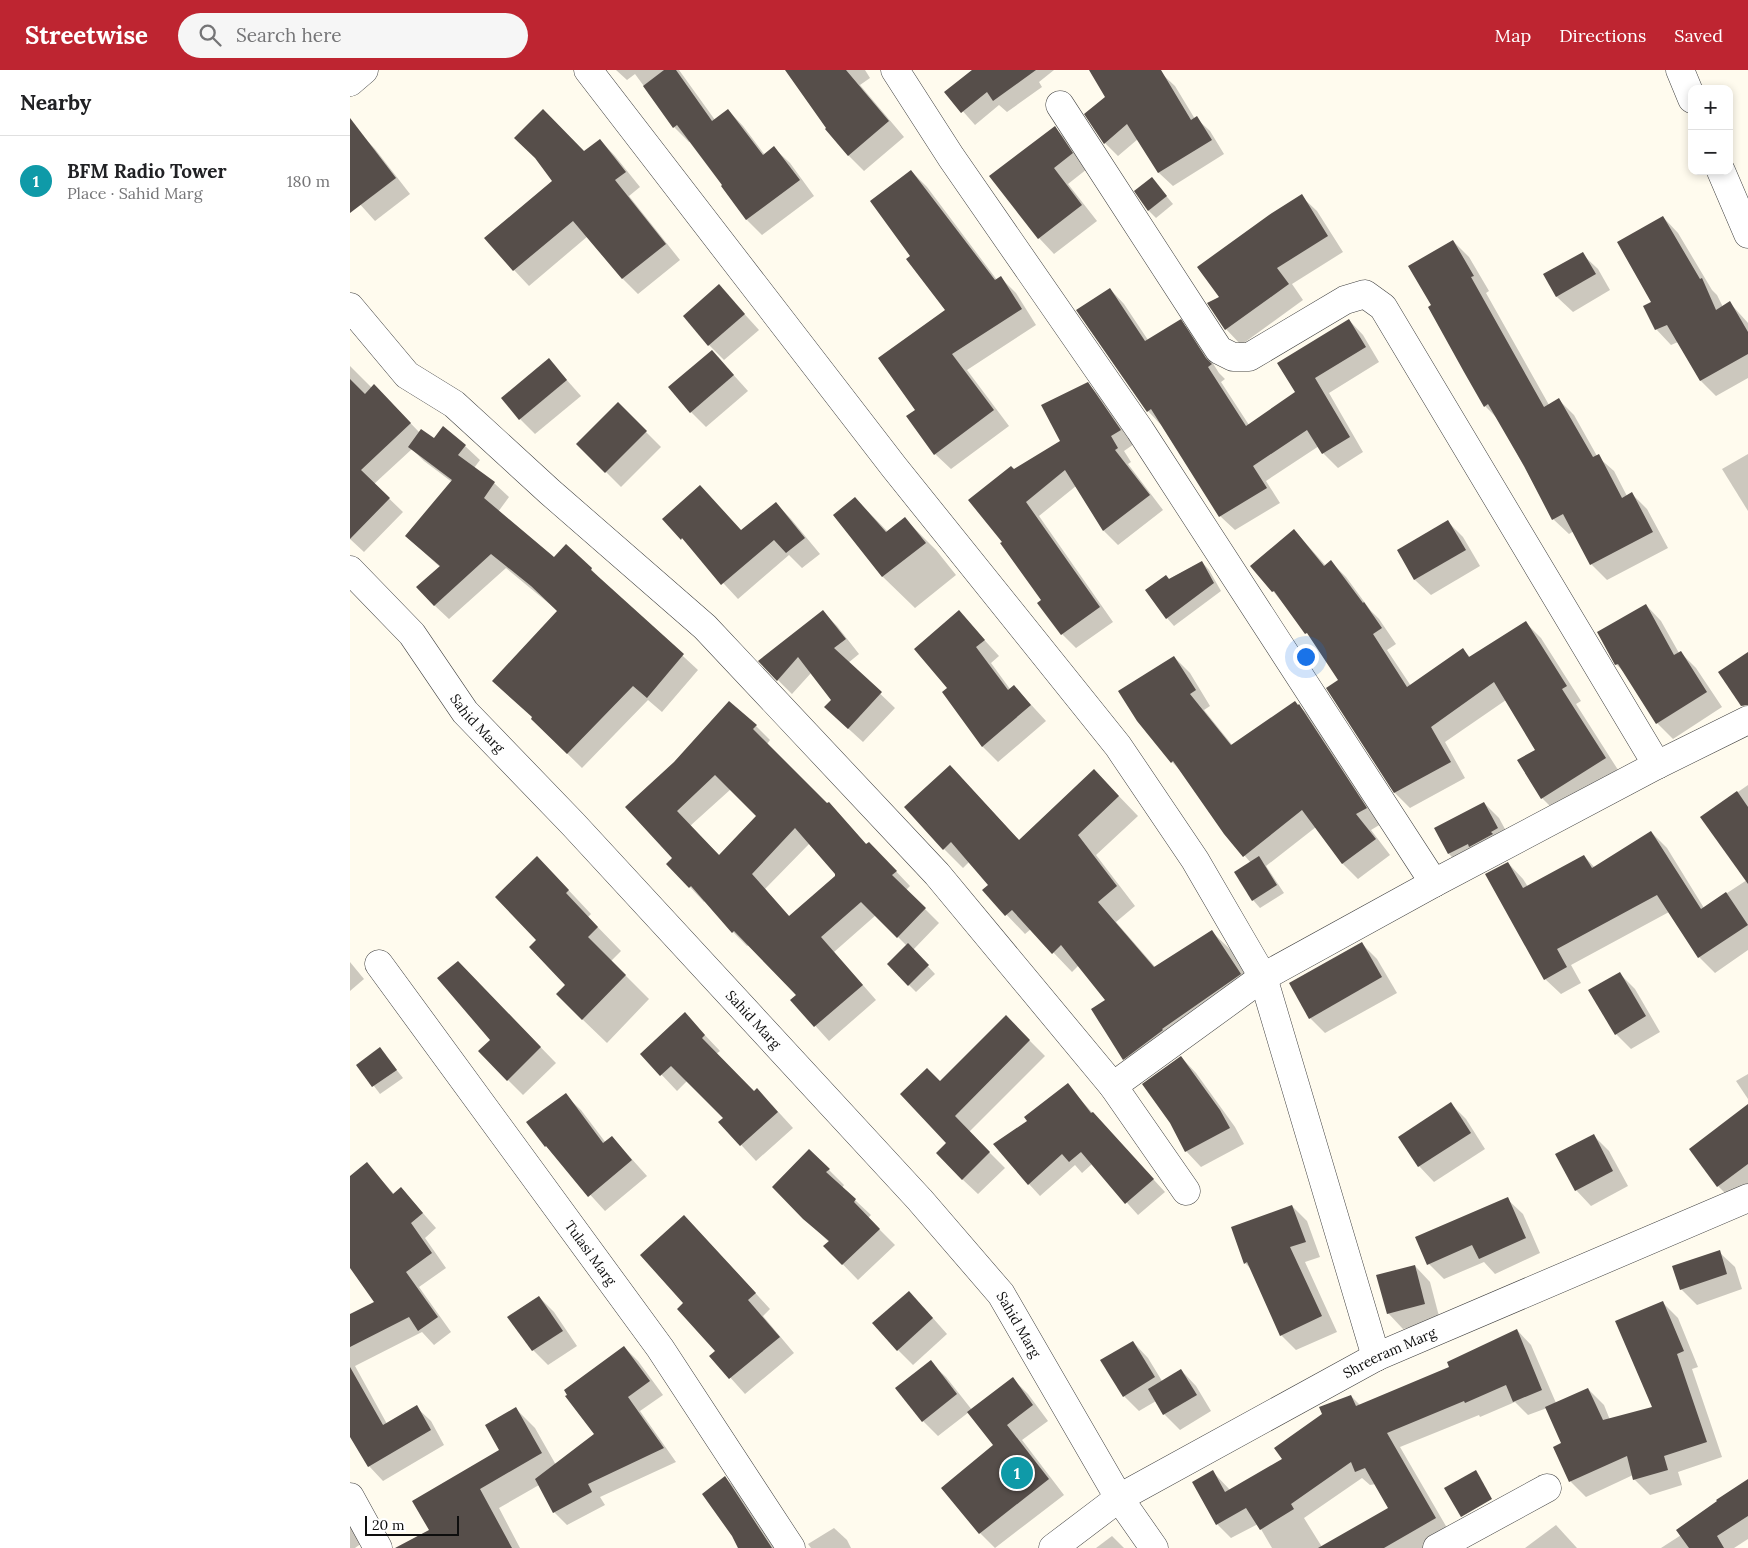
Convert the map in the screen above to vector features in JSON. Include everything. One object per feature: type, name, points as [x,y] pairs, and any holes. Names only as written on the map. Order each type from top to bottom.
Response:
[{"type":"street","points":[[350,82],[364,70]]},
{"type":"street","points":[[588,70],[894,467],[1118,746],[1195,860],[1263,977],[1376,1357]]},
{"type":"street","points":[[895,70],[951,157],[1140,430],[1434,883]]},
{"type":"street","points":[[1680,70],[1688,89]]},
{"type":"street","points":[[1060,105],[1219,350],[1233,357],[1250,357],[1345,300],[1365,294],[1384,307],[1657,765]]},
{"type":"street","points":[[1723,175],[1746,224]]},
{"type":"street","points":[[350,307],[407,375],[454,404],[550,492],[705,627],[937,874],[1112,1086],[1186,1190]]},
{"type":"street","name":"Sahid Marg","points":[[350,570],[412,634],[465,712],[573,824],[893,1171],[1001,1294],[1119,1498],[1154,1548]]},
{"type":"street","points":[[1112,1086],[1263,977],[1434,883],[1657,765],[1748,720]]},
{"type":"street","name":"Tulasi Marg","points":[[378,964],[660,1348],[791,1548]]},
{"type":"street","name":"Shreeram Marg","points":[[1053,1548],[1119,1498],[1376,1357],[1748,1198]]},
{"type":"street","points":[[1437,1548],[1547,1488]]},
{"type":"street","points":[[350,1498],[378,1548]]},
{"type":"building","points":[[664,70],[676,70],[712,121],[728,109],[763,155],[774,146],[800,180],[746,220],[677,125],[673,128],[643,86]]},
{"type":"building","points":[[785,70],[846,70],[889,121],[848,156],[825,129]]},
{"type":"building","points":[[972,70],[1036,70],[993,101],[987,92],[961,113],[944,92]]},
{"type":"building","points":[[1089,70],[1161,70],[1191,120],[1197,116],[1212,140],[1158,173],[1127,124],[1104,144],[1084,114],[1105,97]]},
{"type":"building","points":[[543,109],[584,151],[600,139],[626,172],[615,180],[666,244],[622,279],[573,221],[513,271],[484,238],[552,181],[535,158],[514,138]]},
{"type":"building","points":[[350,118],[396,178],[350,213]]},
{"type":"building","points":[[1055,126],[1073,153],[1054,168],[1082,205],[1038,239],[989,176]]},
{"type":"building","points":[[911,170],[995,280],[1001,276],[1022,309],[952,354],[994,410],[934,455],[906,416],[915,410],[878,358],[945,310],[906,259],[910,256],[870,201]]},
{"type":"building","points":[[1152,177],[1167,196],[1148,211],[1134,191]]},
{"type":"building","points":[[1302,194],[1328,236],[1277,268],[1289,284],[1225,330],[1207,303],[1219,297],[1197,267],[1269,215]]},
{"type":"building","points":[[1663,216],[1700,279],[1702,278],[1716,310],[1730,301],[1748,332],[1748,354],[1700,381],[1667,325],[1655,330],[1643,306],[1651,302],[1617,242]]},
{"type":"building","points":[[1453,240],[1474,276],[1471,277],[1544,407],[1559,398],[1593,457],[1599,454],[1622,498],[1632,492],[1653,532],[1590,565],[1563,514],[1552,520],[1524,466],[1488,404],[1484,407],[1464,372],[1428,307],[1431,305],[1408,266]]},
{"type":"building","points":[[1583,252],[1596,274],[1556,297],[1543,274]]},
{"type":"building","points":[[719,284],[745,314],[708,346],[683,316]]},
{"type":"building","points":[[1110,288],[1145,341],[1181,319],[1206,358],[1212,364],[1208,367],[1246,426],[1295,392],[1277,363],[1349,319],[1366,347],[1315,378],[1350,437],[1322,454],[1307,430],[1253,466],[1267,488],[1219,517],[1151,409],[1147,412],[1076,310]]},
{"type":"building","points":[[712,350],[734,375],[690,413],[668,387]]},
{"type":"building","points":[[549,358],[567,380],[519,420],[501,398]]},
{"type":"building","points":[[350,379],[365,394],[374,384],[411,423],[361,470],[390,498],[350,539]]},
{"type":"building","points":[[1088,382],[1121,430],[1111,436],[1118,448],[1115,450],[1150,495],[1103,531],[1065,470],[1026,502],[1100,607],[1061,635],[1037,603],[1041,600],[1000,543],[1002,542],[968,500],[1011,466],[1014,469],[1060,441],[1041,405]]},
{"type":"building","points":[[618,402],[647,431],[605,473],[576,444]]},
{"type":"building","points":[[443,426],[466,445],[458,455],[495,482],[484,498],[554,557],[566,544],[592,568],[591,570],[684,654],[647,698],[633,686],[567,754],[531,719],[532,717],[492,681],[557,611],[531,586],[491,554],[434,606],[416,587],[440,566],[405,536],[452,480],[408,447],[421,429],[434,438]]},
{"type":"building","points":[[700,485],[741,530],[776,502],[805,538],[786,553],[774,540],[721,585],[682,538],[681,540],[662,519]]},
{"type":"building","points":[[855,497],[886,532],[905,517],[926,543],[882,577],[833,515]]},
{"type":"building","points":[[1448,520],[1466,550],[1414,580],[1397,550]]},
{"type":"building","points":[[1294,529],[1324,566],[1331,560],[1364,602],[1382,628],[1373,634],[1407,687],[1463,648],[1469,657],[1526,621],[1567,686],[1562,689],[1606,758],[1541,799],[1517,760],[1535,750],[1494,682],[1431,727],[1451,762],[1394,793],[1326,688],[1338,680],[1307,633],[1305,634],[1274,591],[1272,592],[1250,566]]},
{"type":"building","points":[[1202,561],[1214,583],[1166,619],[1145,590],[1166,575],[1169,579]]},
{"type":"building","points":[[1646,604],[1674,655],[1681,651],[1707,692],[1656,724],[1618,664],[1615,665],[1597,632]]},
{"type":"building","points":[[823,610],[846,639],[834,648],[882,692],[848,729],[824,707],[831,700],[798,657],[777,681],[758,661]]},
{"type":"building","points":[[959,610],[985,640],[976,647],[1008,690],[1014,685],[1031,705],[982,747],[942,692],[947,688],[914,649]]},
{"type":"building","points":[[1748,652],[1748,705],[1741,706],[1718,672]]},
{"type":"building","points":[[1174,656],[1196,690],[1190,694],[1231,745],[1295,701],[1299,704],[1367,808],[1356,814],[1376,839],[1342,864],[1302,810],[1243,857],[1224,834],[1173,761],[1171,763],[1137,721],[1118,691]]},
{"type":"building","points":[[729,701],[757,725],[753,729],[827,803],[829,802],[866,844],[869,842],[897,871],[892,875],[926,908],[897,938],[861,902],[821,937],[863,985],[814,1027],[790,1000],[796,995],[734,931],[732,933],[691,886],[689,888],[666,864],[672,858],[625,807],[674,762]],"holes":[[[715,775],[756,816],[719,855],[677,811]],[[795,828],[835,876],[789,916],[752,874]]]},
{"type":"building","points":[[950,765],[1019,840],[1094,769],[1119,796],[1078,835],[1117,886],[1098,902],[1154,967],[1212,930],[1241,974],[1162,1029],[1123,1060],[1091,1009],[1105,1000],[1061,945],[1052,954],[1012,910],[1005,916],[982,890],[988,885],[951,842],[943,850],[904,807]]},
{"type":"building","points":[[1737,791],[1748,807],[1748,884],[1700,817]]},
{"type":"building","points":[[1484,802],[1498,828],[1491,832],[1493,834],[1469,847],[1468,844],[1448,854],[1434,828]]},
{"type":"building","points":[[1651,831],[1701,909],[1726,892],[1748,925],[1698,958],[1657,895],[1557,949],[1567,967],[1544,980],[1485,874],[1508,862],[1523,888],[1584,855],[1592,868]]},
{"type":"building","points":[[537,856],[569,890],[566,893],[598,927],[588,937],[626,975],[582,1020],[556,994],[565,985],[529,947],[536,940],[495,897]]},
{"type":"building","points":[[1259,856],[1277,885],[1252,901],[1234,872]]},
{"type":"building","points":[[1362,942],[1382,977],[1309,1019],[1289,983]]},
{"type":"building","points":[[908,943],[929,965],[908,986],[887,964]]},
{"type":"building","points":[[458,961],[541,1047],[507,1081],[478,1051],[490,1040],[437,978]]},
{"type":"building","points":[[1620,972],[1646,1016],[1615,1035],[1588,990]]},
{"type":"building","points":[[685,1012],[705,1035],[702,1038],[754,1091],[757,1088],[778,1112],[740,1146],[718,1122],[723,1118],[671,1066],[660,1076],[640,1054]]},
{"type":"building","points":[[1006,1015],[1030,1040],[955,1116],[990,1152],[962,1180],[936,1153],[946,1143],[900,1094],[927,1068],[940,1081]]},
{"type":"building","points":[[380,1047],[397,1070],[372,1087],[356,1065]]},
{"type":"building","points":[[1181,1056],[1220,1110],[1230,1128],[1185,1152],[1170,1123],[1142,1084]]},
{"type":"building","points":[[1068,1083],[1091,1113],[1093,1112],[1154,1179],[1125,1204],[1081,1152],[1069,1162],[1062,1154],[1028,1185],[993,1144],[1027,1121],[1024,1117]]},
{"type":"building","points":[[566,1093],[603,1143],[612,1136],[632,1160],[588,1197],[526,1122]]},
{"type":"building","points":[[1451,1102],[1471,1133],[1418,1167],[1398,1137]]},
{"type":"building","points":[[1748,1104],[1748,1164],[1717,1187],[1689,1149]]},
{"type":"building","points":[[1594,1134],[1613,1171],[1575,1191],[1555,1154]]},
{"type":"building","points":[[809,1149],[830,1169],[826,1172],[856,1199],[854,1202],[880,1229],[842,1265],[823,1246],[829,1241],[803,1219],[772,1187]]},
{"type":"building","points":[[367,1162],[393,1194],[401,1187],[423,1213],[411,1223],[432,1253],[406,1272],[438,1317],[418,1331],[409,1317],[350,1347],[350,1314],[374,1302],[350,1268],[350,1176]]},
{"type":"building","points":[[1508,1197],[1526,1238],[1479,1259],[1472,1245],[1427,1265],[1415,1237]]},
{"type":"building","points":[[1292,1205],[1306,1242],[1290,1247],[1322,1316],[1280,1336],[1247,1262],[1244,1264],[1231,1227]]},
{"type":"building","points":[[684,1215],[756,1293],[748,1300],[780,1337],[729,1379],[709,1356],[715,1351],[677,1309],[683,1303],[640,1255]]},
{"type":"building","points":[[1720,1250],[1727,1274],[1680,1290],[1672,1266]]},
{"type":"building","points":[[1415,1265],[1425,1304],[1387,1314],[1376,1275]]},
{"type":"building","points":[[909,1291],[933,1318],[897,1351],[872,1323]]},
{"type":"building","points":[[539,1296],[563,1331],[532,1351],[507,1317]]},
{"type":"building","points":[[1663,1301],[1684,1351],[1677,1354],[1707,1442],[1664,1456],[1668,1470],[1633,1480],[1627,1456],[1569,1482],[1553,1447],[1561,1443],[1545,1407],[1588,1388],[1603,1420],[1652,1407],[1615,1321]]},
{"type":"building","points":[[1517,1329],[1542,1390],[1513,1402],[1506,1385],[1387,1433],[1436,1518],[1384,1548],[1318,1548],[1388,1508],[1365,1468],[1355,1472],[1351,1462],[1291,1504],[1294,1509],[1260,1530],[1246,1508],[1216,1525],[1192,1482],[1213,1470],[1225,1492],[1282,1459],[1274,1448],[1322,1414],[1319,1407],[1351,1395],[1356,1406],[1449,1367],[1447,1362]]},
{"type":"building","points":[[1133,1341],[1155,1377],[1123,1397],[1100,1360]]},
{"type":"building","points":[[624,1346],[650,1381],[628,1397],[664,1448],[588,1484],[592,1492],[553,1513],[535,1479],[594,1434],[565,1396],[567,1395],[564,1390]]},
{"type":"building","points":[[931,1360],[957,1394],[922,1422],[895,1388]]},
{"type":"building","points":[[350,1367],[383,1425],[417,1405],[431,1430],[368,1467],[350,1437]]},
{"type":"building","points":[[1181,1369],[1197,1395],[1163,1415],[1148,1389]]},
{"type":"building","points":[[1013,1377],[1033,1405],[1007,1425],[1049,1479],[979,1534],[941,1488],[993,1445],[967,1412]]},
{"type":"building","points":[[516,1407],[542,1453],[480,1489],[512,1548],[395,1548],[429,1530],[412,1501],[499,1450],[485,1425]]},
{"type":"building","points":[[1476,1470],[1492,1499],[1461,1517],[1444,1488]]},
{"type":"building","points":[[725,1476],[772,1548],[738,1548],[732,1536],[702,1494]]},
{"type":"building","points":[[1748,1479],[1748,1516],[1717,1536],[1724,1548],[1689,1548],[1676,1530]]},
{"type":"place","name":"BFM Radio Tower","points":[[1017,1473]]}]
